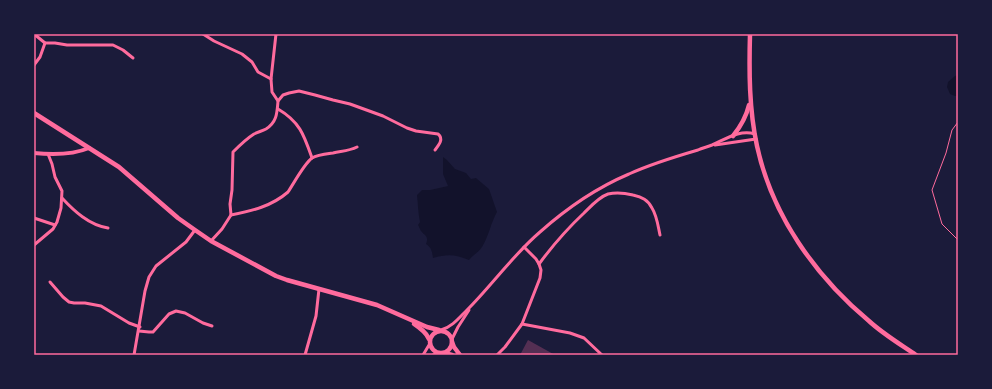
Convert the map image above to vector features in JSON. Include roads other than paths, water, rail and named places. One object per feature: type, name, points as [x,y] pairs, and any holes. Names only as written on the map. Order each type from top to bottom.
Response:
[{"type":"main road","points":[[750,34],[750,100],[755,136],[760,157],[773,195],[789,226],[810,260],[841,296],[869,322],[916,355]]},
{"type":"main road","points":[[733,136],[746,118],[750,100]]},
{"type":"main road","points":[[34,112],[119,166],[178,218],[211,241],[276,276],[377,305],[427,327],[448,333],[454,347],[460,355]]},
{"type":"main road","points":[[406,318],[423,330],[428,336],[429,345],[433,351],[452,355]]},
{"type":"main road","points":[[429,339],[433,333],[440,330]]},
{"type":"main road","points":[[442,353],[450,349],[452,341]]},
{"type":"street","points":[[34,34],[45,43],[67,45],[113,45],[123,50],[133,58]]},
{"type":"street","points":[[203,34],[242,54],[252,62],[258,72],[271,79]]},
{"type":"street","points":[[211,241],[222,229],[231,215],[230,204],[233,174],[233,152],[243,142],[272,124],[277,116],[278,102],[272,92],[271,79],[276,34]]},
{"type":"street","points":[[34,65],[40,57],[45,43]]},
{"type":"street","points":[[278,102],[283,95],[299,91],[350,104],[383,116],[416,131],[438,134],[442,139],[441,143],[435,150]]},
{"type":"street","points":[[278,109],[298,125],[303,132],[312,158]]},
{"type":"street","points":[[440,330],[446,329],[454,324],[524,247],[560,214],[585,197],[606,185],[653,164],[711,145],[744,132],[755,136]]},
{"type":"street","points":[[711,145],[755,136]]},
{"type":"street","points":[[231,215],[261,208],[285,195],[312,158],[333,153],[351,151],[357,147]]},
{"type":"street","points":[[34,153],[75,153],[89,148]]},
{"type":"street","points":[[34,245],[53,229],[61,208],[62,191],[55,176],[48,154]]},
{"type":"street","points":[[540,264],[566,230],[594,203],[609,194],[628,194],[647,200],[655,214],[660,235]]},
{"type":"street","points":[[62,198],[80,215],[102,227],[108,228]]},
{"type":"street","points":[[34,218],[55,225]]},
{"type":"street","points":[[134,355],[149,278],[156,266],[186,242],[195,230]]},
{"type":"street","points":[[496,355],[522,324],[538,284],[541,270],[540,264],[524,247]]},
{"type":"street","points":[[50,282],[69,302],[102,306],[139,329],[149,332],[152,332],[169,314],[176,311],[185,312],[203,324],[212,326]]},
{"type":"street","points":[[304,355],[316,316],[319,289]]},
{"type":"street","points":[[452,341],[458,327],[475,302]]},
{"type":"street","points":[[522,324],[570,333],[584,338],[602,355]]},
{"type":"street","points":[[422,355],[429,345]]},
{"type":"street","points":[[433,355],[442,353]]}]
